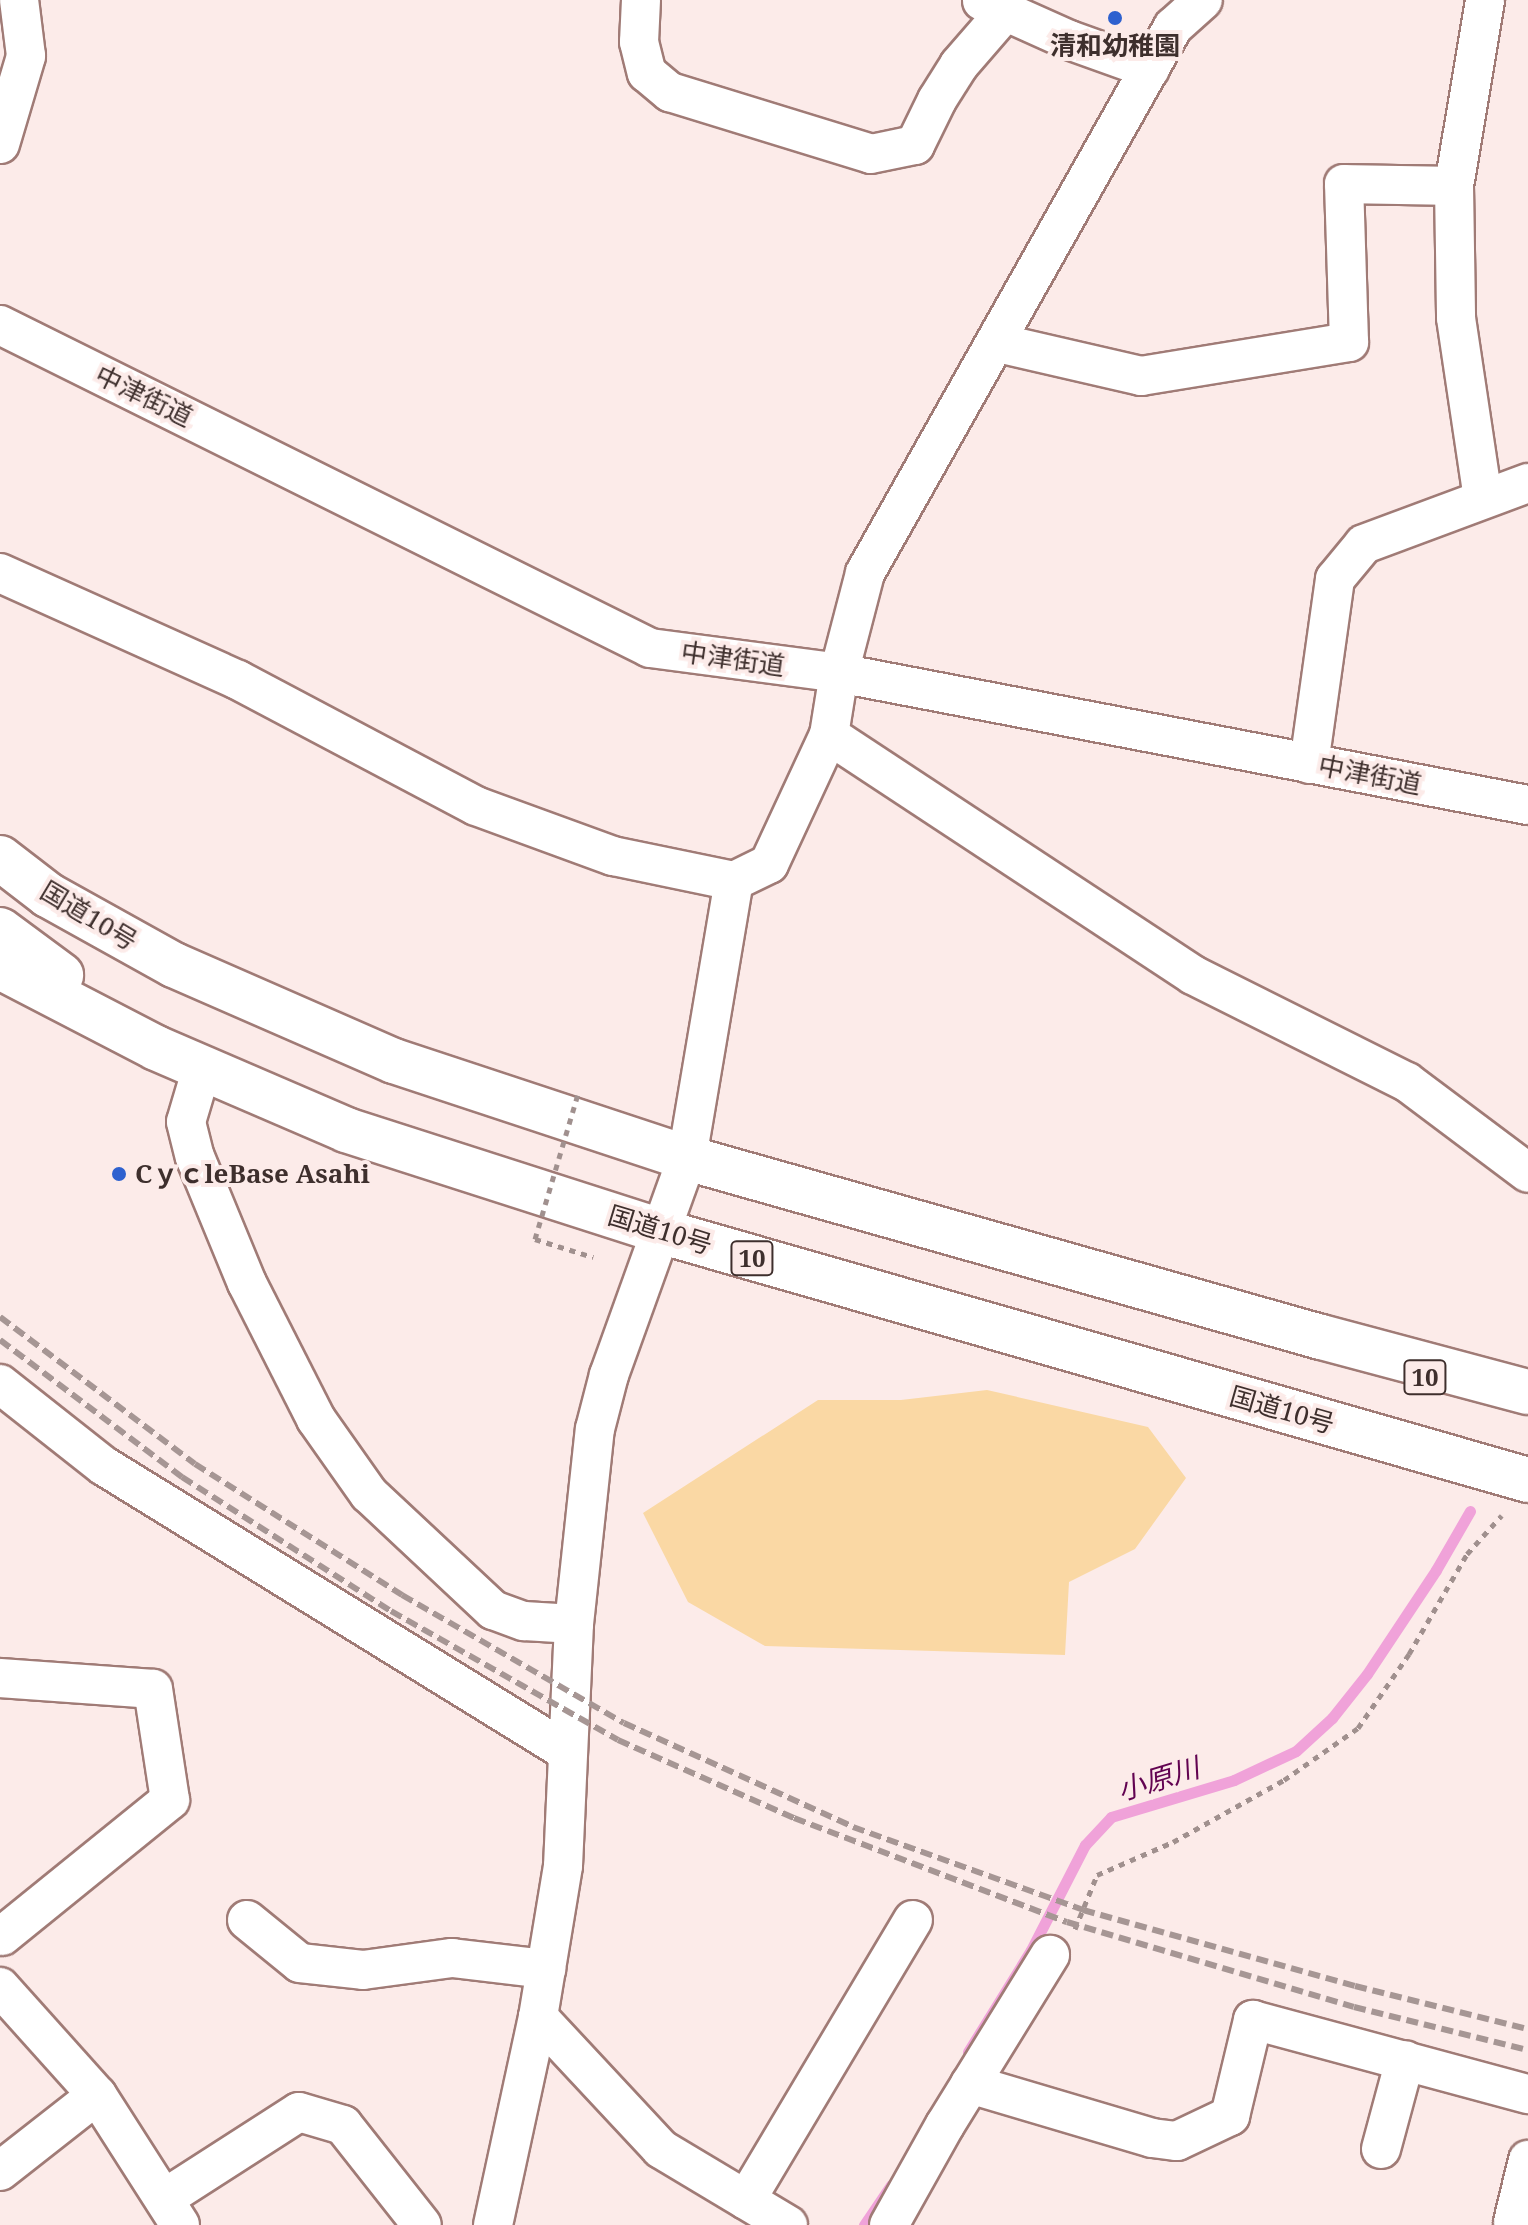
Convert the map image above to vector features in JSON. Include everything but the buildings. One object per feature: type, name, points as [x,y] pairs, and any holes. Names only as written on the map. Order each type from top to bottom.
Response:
[{"type":"highway","name":"国道10号","points":[[0,858],[48,895],[174,965],[394,1061],[687,1158],[1321,1337],[1528,1392]]},
{"type":"highway","points":[[0,930],[184,1061]]},
{"type":"highway","name":"国道10号","points":[[0,967],[184,1061],[346,1130],[663,1232],[1516,1496]]},
{"type":"highway","name":"国道10号","points":[[1321,1337],[1528,1417]]},
{"type":"street","points":[[0,144],[26,56],[19,0]]},
{"type":"street","points":[[641,0],[639,42],[647,73],[670,92],[871,154],[915,145],[937,100],[993,6],[1069,40],[1150,69]]},
{"type":"street","points":[[0,573],[238,680],[476,806],[613,856],[734,881],[769,864],[829,735],[839,673],[865,573],[998,343],[1173,27],[1203,0]]},
{"type":"street","points":[[1483,499],[1456,318],[1454,186],[1485,0]]},
{"type":"street","points":[[998,343],[1141,376],[1349,342],[1344,184],[1454,186]]},
{"type":"street","name":"中津街道","points":[[0,325],[650,648],[839,673],[1528,805]]},
{"type":"street","points":[[1309,764],[1335,579],[1364,544],[1528,483]]},
{"type":"street","points":[[829,735],[1193,975],[1407,1082],[1528,1173]]},
{"type":"street","points":[[493,2225],[538,2017],[563,1866],[574,1624],[595,1429],[609,1375],[663,1232],[687,1158],[734,881]]},
{"type":"street","points":[[184,1061],[186,1122],[195,1157],[247,1283],[316,1419],[369,1494],[493,1610],[524,1621],[574,1624]]},
{"type":"street","points":[[0,1384],[104,1466],[566,1751]]},
{"type":"street","points":[[0,1678],[153,1689],[170,1800],[1,1921],[1,1987],[97,2095],[173,2212],[299,2112],[343,2125],[422,2225]]},
{"type":"street","points":[[247,1920],[300,1963],[363,1970],[452,1958],[546,1969]]},
{"type":"street","points":[[746,2200],[913,1920]]},
{"type":"street","points":[[889,2225],[970,2084],[1050,1955]]},
{"type":"street","points":[[538,2017],[661,2149],[788,2225]]},
{"type":"street","points":[[970,2084],[1152,2138],[1177,2141],[1230,2116],[1253,2020],[1528,2094]]},
{"type":"street","points":[[1381,2149],[1405,2060]]},
{"type":"street","points":[[0,2171],[97,2095]]},
{"type":"street","points":[[1513,2222],[1528,2160]]},
{"type":"path","points":[[579,1090],[535,1239],[593,1257]]},
{"type":"path","points":[[1050,1955],[1079,1925],[1097,1875],[1173,1842],[1271,1788],[1358,1728],[1409,1654],[1467,1554],[1516,1496]]},
{"type":"shaded area","points":[[987,1390],[1148,1427],[1186,1478],[1135,1549],[1069,1582],[1065,1655],[765,1646],[688,1602],[643,1513],[818,1400],[901,1400]]},
{"type":"waterway","name":"小原川","points":[[968,2052],[1031,1950],[1085,1845],[1111,1817],[1234,1780],[1296,1751],[1332,1718],[1367,1674],[1436,1570],[1470,1511]]},
{"type":"waterway","name":"小原川","points":[[864,2225],[891,2185]]},
{"type":"railway","points":[[0,1317],[195,1464],[402,1595],[624,1723],[853,1827],[1083,1910],[1355,1986],[1528,2029]]},
{"type":"railway","points":[[0,1340],[182,1477],[391,1611],[618,1740],[794,1818],[1067,1922],[1354,2007],[1528,2050]]},
{"type":"place","name":"清和幼稚園","points":[[1115,18]]},
{"type":"place","name":"CｙｃleBase Asahi","points":[[119,1174]]}]
